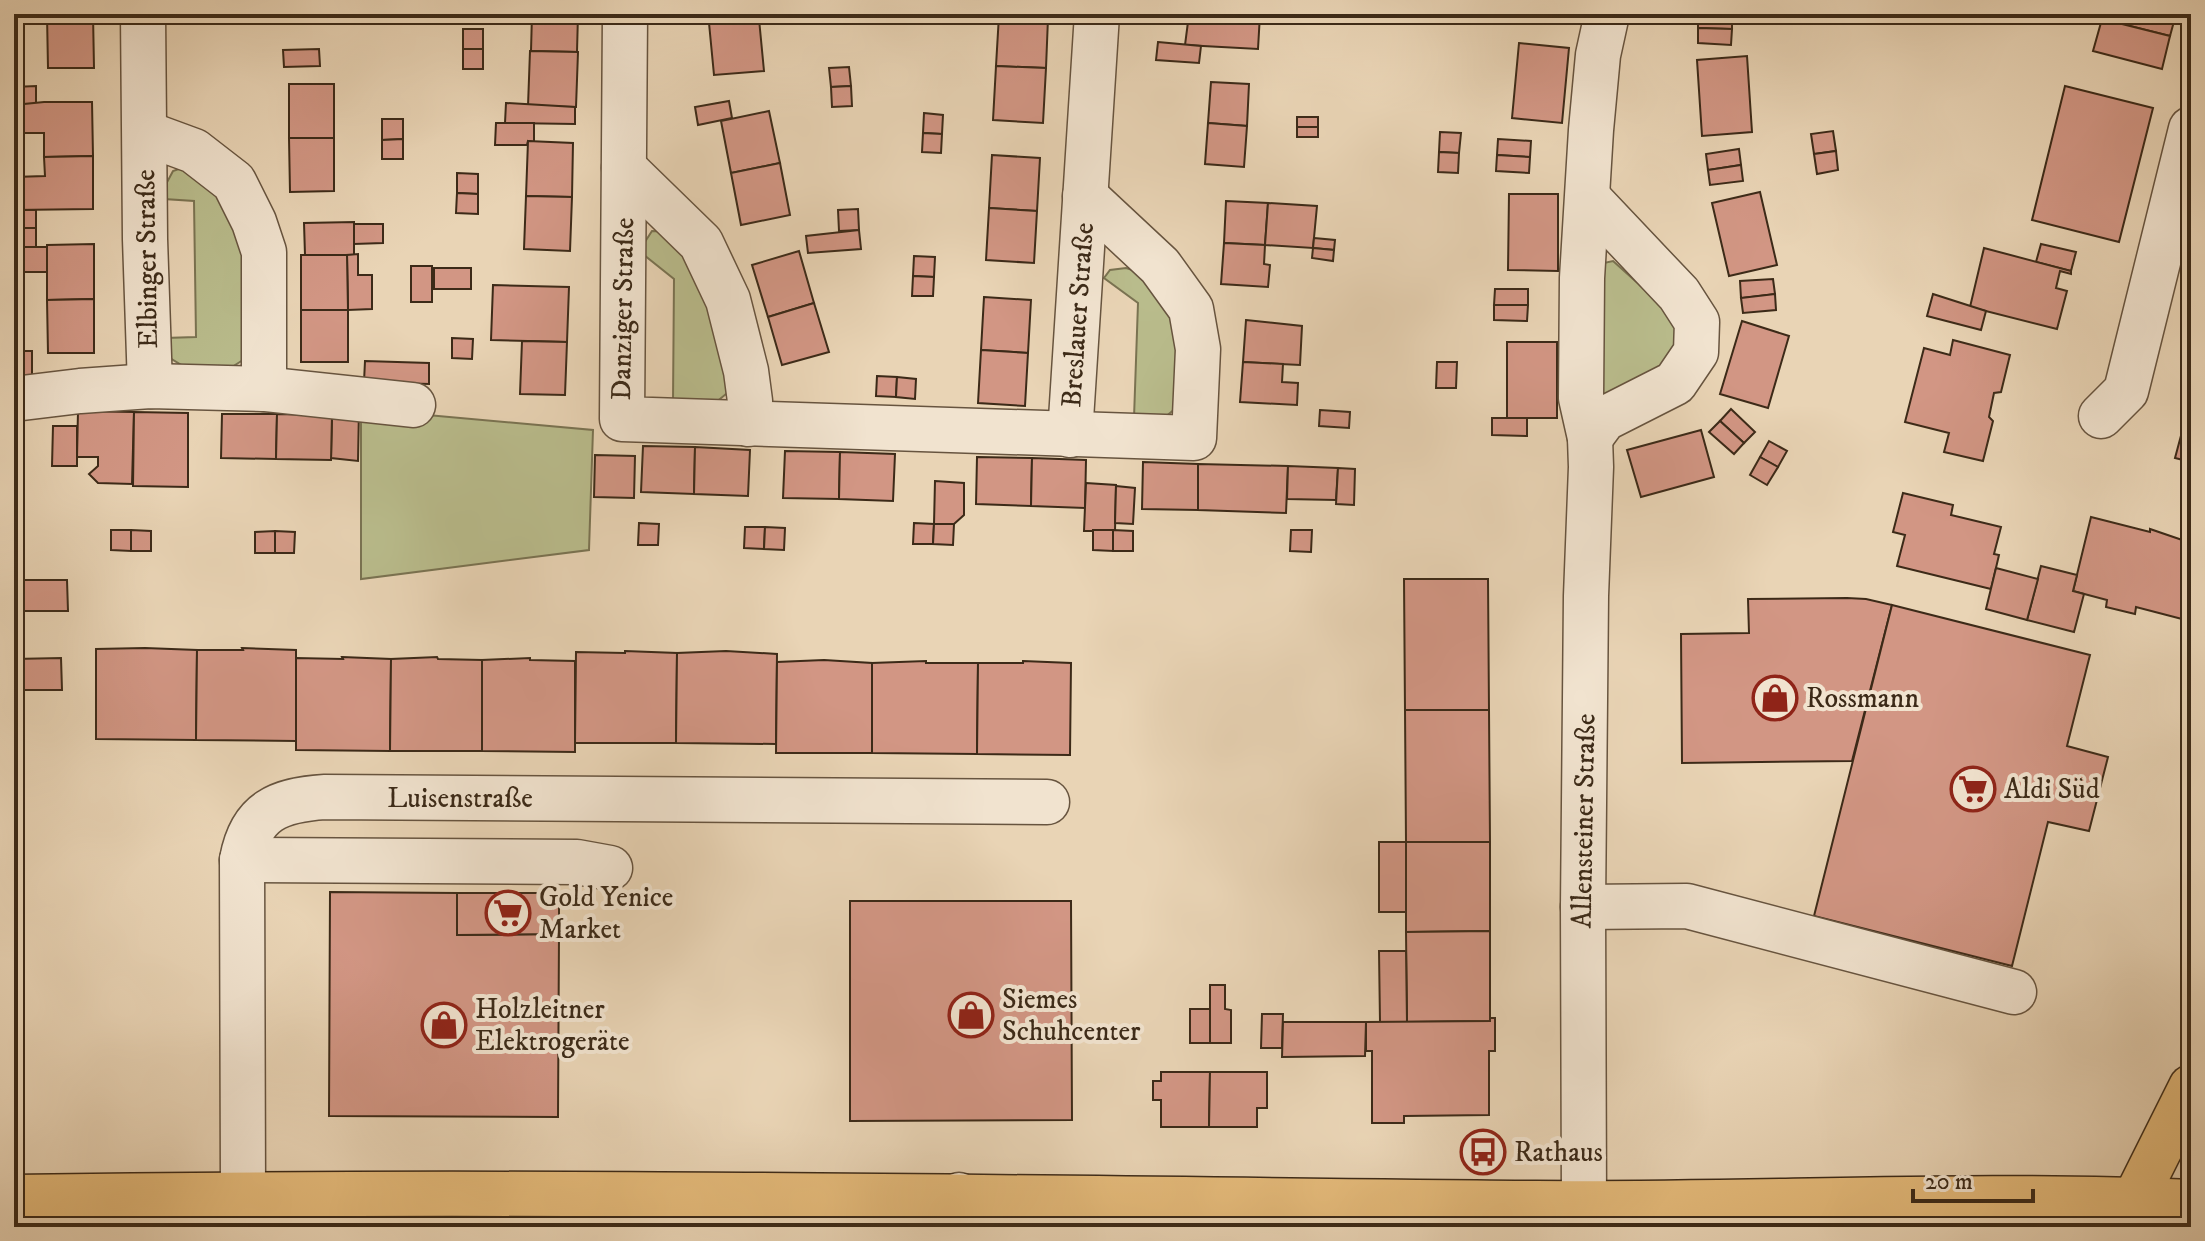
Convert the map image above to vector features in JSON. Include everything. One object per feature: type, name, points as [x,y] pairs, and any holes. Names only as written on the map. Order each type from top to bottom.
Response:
[{"type":"main road","points":[[2127,1214],[2191,1087]]},
{"type":"main road","points":[[14,1197],[243,1195],[959,1211],[1584,1204],[1739,1215],[2127,1214],[2191,1202]]},
{"type":"street","name":"Elbinger Straße","points":[[143,14],[150,386]]},
{"type":"street","name":"Danziger Straße","points":[[625,14],[622,419],[898,429]]},
{"type":"street","name":"Breslauer Straße","points":[[1070,435],[1097,14]]},
{"type":"street","name":"Allensteiner Straße","points":[[1584,1204],[1583,907],[1590,438],[1581,398],[1582,278],[1598,55],[1607,14]]},
{"type":"street","points":[[2101,416],[2126,391],[2191,129]]},
{"type":"street","name":"Elbinger Straße","points":[[145,133],[194,151],[234,182],[254,222],[264,252],[264,389]]},
{"type":"street","name":"Danziger Straße","points":[[624,168],[701,243],[728,300],[746,371],[750,401],[748,424]]},
{"type":"street","name":"Breslauer Straße","points":[[898,429],[1194,438],[1198,349],[1191,309],[1160,266],[1085,196]]},
{"type":"street","points":[[1588,198],[1679,294],[1697,322],[1696,352],[1675,383],[1604,419],[1590,438]]},
{"type":"street","name":"Elbinger Straße","points":[[14,399],[150,386],[264,389],[413,405]]},
{"type":"street","name":"Luisenstraße","points":[[243,1195],[242,860],[246,839],[260,815],[297,799],[1047,802]]},
{"type":"street","points":[[242,860],[577,862],[610,868]]},
{"type":"street","points":[[1583,907],[1687,906],[2014,992]]},
{"type":"green space","points":[[190,165],[226,193],[249,255],[246,358],[232,367],[188,369],[170,358],[165,338],[196,337],[194,201],[164,199],[165,186],[173,171]]},
{"type":"green space","points":[[652,231],[676,232],[693,254],[731,390],[715,403],[673,402],[674,279],[639,251]]},
{"type":"green space","points":[[1613,261],[1671,313],[1678,339],[1668,365],[1610,397],[1598,396],[1599,264]]},
{"type":"green space","points":[[1126,268],[1149,275],[1180,314],[1176,408],[1164,418],[1134,418],[1138,303],[1104,278],[1110,270]]},
{"type":"green space","points":[[361,409],[593,430],[589,550],[361,579]]},
{"type":"building","points":[[93,14],[94,68],[48,68],[47,15]]},
{"type":"building","points":[[241,14],[286,14],[286,20],[241,20]]},
{"type":"building","points":[[532,14],[578,14],[577,52],[531,51]]},
{"type":"building","points":[[708,14],[758,14],[759,19],[709,23]]},
{"type":"building","points":[[1189,14],[1260,14],[1258,49],[1185,45]]},
{"type":"building","points":[[1514,14],[1547,14],[1546,23],[1513,17]]},
{"type":"building","points":[[1698,14],[1732,14],[1732,29],[1698,28]]},
{"type":"building","points":[[2103,14],[2176,14],[2170,36],[2102,19]]},
{"type":"building","points":[[999,15],[1048,18],[1046,68],[996,66]]},
{"type":"building","points":[[759,19],[764,71],[714,75],[709,23]]},
{"type":"building","points":[[2102,19],[2170,36],[2162,69],[2093,51]]},
{"type":"building","points":[[1698,28],[1732,29],[1731,45],[1698,43]]},
{"type":"building","points":[[463,29],[483,29],[483,49],[463,49]]},
{"type":"building","points":[[1158,42],[1201,46],[1199,63],[1156,60]]},
{"type":"building","points":[[1519,43],[1569,48],[1562,123],[1512,118]]},
{"type":"building","points":[[319,49],[320,66],[284,67],[283,50]]},
{"type":"building","points":[[463,49],[483,49],[483,69],[463,69]]},
{"type":"building","points":[[530,51],[578,52],[576,107],[528,106]]},
{"type":"building","points":[[1747,56],[1752,132],[1702,136],[1697,60]]},
{"type":"building","points":[[996,66],[1046,68],[1043,123],[993,120]]},
{"type":"building","points":[[849,67],[851,86],[831,87],[829,68]]},
{"type":"building","points":[[1211,82],[1249,84],[1247,126],[1208,123]]},
{"type":"building","points":[[289,84],[334,84],[334,138],[289,138]]},
{"type":"building","points":[[36,86],[36,104],[14,105],[14,87]]},
{"type":"building","points":[[851,86],[852,106],[832,107],[831,87]]},
{"type":"building","points":[[2065,86],[2153,108],[2119,242],[2032,220]]},
{"type":"building","points":[[729,101],[732,118],[698,125],[695,107]]},
{"type":"building","points":[[92,102],[93,156],[44,157],[44,133],[14,133],[14,105]]},
{"type":"building","points":[[506,103],[575,107],[575,124],[505,123]]},
{"type":"building","points":[[769,111],[780,163],[731,173],[721,121]]},
{"type":"building","points":[[924,113],[943,115],[942,134],[923,133]]},
{"type":"building","points":[[1297,117],[1318,117],[1318,127],[1297,127]]},
{"type":"building","points":[[382,119],[403,119],[403,139],[382,140]]},
{"type":"building","points":[[496,123],[534,123],[534,142],[528,141],[527,145],[495,145]]},
{"type":"building","points":[[1208,123],[1247,126],[1244,167],[1205,164]]},
{"type":"building","points":[[1297,127],[1318,127],[1318,137],[1297,137]]},
{"type":"building","points":[[1833,131],[1836,151],[1814,154],[1811,134]]},
{"type":"building","points":[[1440,132],[1461,133],[1459,153],[1439,152]]},
{"type":"building","points":[[923,133],[942,134],[941,153],[922,152]]},
{"type":"building","points":[[289,138],[334,138],[334,191],[290,192]]},
{"type":"building","points":[[403,139],[403,159],[382,159],[382,140]]},
{"type":"building","points":[[1498,139],[1531,141],[1530,157],[1497,155]]},
{"type":"building","points":[[528,141],[573,143],[572,197],[526,196]]},
{"type":"building","points":[[1739,149],[1741,165],[1708,170],[1706,154]]},
{"type":"building","points":[[1836,151],[1838,170],[1817,174],[1814,154]]},
{"type":"building","points":[[1439,152],[1459,153],[1458,173],[1438,172]]},
{"type":"building","points":[[992,155],[1040,158],[1037,211],[989,208]]},
{"type":"building","points":[[1497,155],[1530,157],[1529,173],[1496,171]]},
{"type":"building","points":[[93,156],[93,209],[14,210],[14,177],[45,176],[44,157]]},
{"type":"building","points":[[780,163],[790,215],[741,225],[731,173]]},
{"type":"building","points":[[1741,165],[1743,181],[1710,185],[1708,170]]},
{"type":"building","points":[[457,173],[478,174],[478,194],[457,193]]},
{"type":"building","points":[[1760,192],[1777,265],[1729,276],[1712,203]]},
{"type":"building","points":[[457,193],[478,194],[478,214],[456,213]]},
{"type":"building","points":[[1509,194],[1558,194],[1558,271],[1508,270]]},
{"type":"building","points":[[526,196],[572,197],[570,251],[524,249]]},
{"type":"building","points":[[1226,201],[1268,203],[1265,245],[1224,243]]},
{"type":"building","points":[[1268,203],[1317,206],[1313,248],[1265,245]]},
{"type":"building","points":[[989,208],[1037,211],[1034,263],[986,260]]},
{"type":"building","points":[[858,209],[859,230],[839,231],[838,210]]},
{"type":"building","points":[[14,210],[36,210],[36,228],[14,228]]},
{"type":"building","points":[[354,222],[354,255],[305,255],[304,223]]},
{"type":"building","points":[[354,224],[383,224],[383,243],[354,244]]},
{"type":"building","points":[[14,228],[36,228],[36,247],[14,247]]},
{"type":"building","points":[[859,230],[861,249],[808,253],[806,236]]},
{"type":"building","points":[[1314,238],[1335,240],[1334,250],[1313,248]]},
{"type":"building","points":[[1224,243],[1265,245],[1264,264],[1270,265],[1268,287],[1221,284]]},
{"type":"building","points":[[94,244],[94,299],[47,300],[47,245]]},
{"type":"building","points":[[2041,244],[2076,252],[2071,271],[2036,262]]},
{"type":"building","points":[[14,247],[47,247],[47,272],[14,272]]},
{"type":"building","points":[[1313,248],[1334,250],[1333,261],[1312,258]]},
{"type":"building","points":[[1984,248],[2071,271],[2071,274],[2060,271],[2056,288],[2067,291],[2057,329],[1970,307]]},
{"type":"building","points":[[799,251],[814,303],[768,317],[752,265]]},
{"type":"building","points":[[358,254],[358,275],[372,275],[372,309],[348,310],[347,255]]},
{"type":"building","points":[[301,255],[347,255],[348,310],[301,310]]},
{"type":"building","points":[[914,256],[935,257],[934,277],[913,276]]},
{"type":"building","points":[[411,266],[432,266],[432,302],[411,302]]},
{"type":"building","points":[[434,268],[471,268],[471,289],[434,289]]},
{"type":"building","points":[[913,276],[934,277],[933,296],[912,296]]},
{"type":"building","points":[[1773,279],[1775,294],[1741,298],[1740,281]]},
{"type":"building","points":[[493,285],[569,287],[567,342],[491,340]]},
{"type":"building","points":[[1495,289],[1528,289],[1528,305],[1494,305]]},
{"type":"building","points":[[1775,294],[1776,310],[1743,313],[1741,298]]},
{"type":"building","points":[[1933,294],[1986,311],[1981,330],[1927,316]]},
{"type":"building","points":[[984,297],[1031,300],[1028,353],[981,350]]},
{"type":"building","points":[[94,299],[94,353],[48,353],[47,300]]},
{"type":"building","points":[[814,303],[829,352],[782,365],[768,317]]},
{"type":"building","points":[[1494,305],[1528,305],[1527,321],[1494,320]]},
{"type":"building","points":[[301,310],[348,310],[348,362],[301,362]]},
{"type":"building","points":[[1246,320],[1302,326],[1300,365],[1243,362]]},
{"type":"building","points":[[1742,321],[1789,336],[1768,408],[1720,394]]},
{"type":"building","points":[[452,338],[473,339],[472,359],[452,358]]},
{"type":"building","points":[[1953,340],[2010,355],[2001,392],[1994,393],[1989,417],[1993,421],[1983,461],[1944,452],[1949,433],[1905,422],[1924,348],[1950,355]]},
{"type":"building","points":[[522,341],[567,342],[565,395],[520,394]]},
{"type":"building","points":[[1507,342],[1557,342],[1557,418],[1507,418]]},
{"type":"building","points":[[981,350],[1028,353],[1025,406],[978,403]]},
{"type":"building","points":[[14,351],[32,351],[32,385],[14,387]]},
{"type":"building","points":[[365,361],[429,363],[429,384],[364,382]]},
{"type":"building","points":[[1243,362],[1283,364],[1282,382],[1298,383],[1297,405],[1240,402]]},
{"type":"building","points":[[1437,362],[1457,362],[1456,388],[1436,388]]},
{"type":"building","points":[[877,376],[897,377],[896,397],[876,396]]},
{"type":"building","points":[[897,377],[916,379],[915,399],[896,397]]},
{"type":"building","points":[[359,408],[358,461],[331,458],[332,415]]},
{"type":"building","points":[[1731,409],[1755,432],[1744,443],[1720,421]]},
{"type":"building","points":[[1320,410],[1350,412],[1349,428],[1319,426]]},
{"type":"building","points":[[78,411],[134,412],[132,484],[98,483],[89,474],[98,466],[98,457],[77,457]]},
{"type":"building","points":[[134,412],[188,413],[188,487],[133,486]]},
{"type":"building","points":[[222,414],[277,414],[276,459],[221,458]]},
{"type":"building","points":[[277,414],[332,415],[331,460],[276,459]]},
{"type":"building","points":[[2186,417],[2191,418],[2191,462],[2175,458]]},
{"type":"building","points":[[1492,418],[1527,418],[1527,436],[1492,435]]},
{"type":"building","points":[[1720,421],[1744,443],[1734,454],[1709,432]]},
{"type":"building","points":[[53,426],[77,426],[77,466],[52,466]]},
{"type":"building","points":[[1701,430],[1714,477],[1641,497],[1627,450]]},
{"type":"building","points":[[1769,441],[1787,451],[1778,467],[1760,457]]},
{"type":"building","points":[[643,446],[695,447],[694,494],[641,492]]},
{"type":"building","points":[[695,447],[750,450],[748,496],[694,494]]},
{"type":"building","points":[[785,451],[840,452],[839,499],[783,498]]},
{"type":"building","points":[[840,452],[895,454],[893,501],[839,499]]},
{"type":"building","points":[[595,455],[635,456],[634,498],[594,497]]},
{"type":"building","points":[[977,457],[1032,458],[1031,506],[976,504]]},
{"type":"building","points":[[1760,457],[1778,467],[1767,485],[1750,475]]},
{"type":"building","points":[[1032,458],[1086,460],[1085,508],[1031,506]]},
{"type":"building","points":[[1143,462],[1198,464],[1198,510],[1142,509]]},
{"type":"building","points":[[1198,464],[1288,466],[1286,513],[1198,510]]},
{"type":"building","points":[[1288,466],[1338,468],[1336,500],[1287,499]]},
{"type":"building","points":[[1338,468],[1355,469],[1354,505],[1336,504]]},
{"type":"building","points":[[935,481],[964,483],[964,515],[954,524],[934,524]]},
{"type":"building","points":[[1086,483],[1116,485],[1115,531],[1084,531]]},
{"type":"building","points":[[1116,486],[1135,488],[1133,524],[1115,523]]},
{"type":"building","points":[[1903,493],[1953,505],[1951,515],[2001,527],[1994,554],[1999,555],[1991,589],[1897,566],[1905,535],[1893,532]]},
{"type":"building","points":[[2091,517],[2150,532],[2150,529],[2191,543],[2191,583],[2182,619],[2136,607],[2135,614],[2106,607],[2107,600],[2073,591]]},
{"type":"building","points":[[639,523],[659,524],[658,545],[638,545]]},
{"type":"building","points":[[914,523],[934,524],[933,544],[913,544]]},
{"type":"building","points":[[934,524],[954,524],[953,545],[933,544]]},
{"type":"building","points":[[745,527],[765,527],[764,549],[744,548]]},
{"type":"building","points":[[765,527],[785,528],[784,550],[764,549]]},
{"type":"building","points":[[111,530],[131,530],[131,551],[111,550]]},
{"type":"building","points":[[131,530],[151,531],[151,551],[131,551]]},
{"type":"building","points":[[1093,530],[1113,530],[1113,551],[1093,550]]},
{"type":"building","points":[[1113,530],[1133,531],[1133,551],[1113,551]]},
{"type":"building","points":[[1291,530],[1312,530],[1311,552],[1290,551]]},
{"type":"building","points":[[275,531],[295,532],[294,553],[275,553]]},
{"type":"building","points":[[275,531],[275,553],[255,553],[255,532]]},
{"type":"building","points":[[2041,566],[2077,575],[2073,591],[2084,594],[2074,632],[2027,620]]},
{"type":"building","points":[[1996,568],[2038,579],[2027,620],[1986,609]]},
{"type":"building","points":[[1404,579],[1488,579],[1489,710],[1405,710]]},
{"type":"building","points":[[14,580],[67,580],[68,611],[14,611]]},
{"type":"building","name":"Rossmann","points":[[1847,598],[1892,605],[1852,761],[1682,763],[1681,634],[1749,633],[1748,599]]},
{"type":"building","name":"Aldi Süd","points":[[1892,605],[2090,655],[2067,746],[2108,757],[2089,831],[2048,822],[2012,966],[1814,916]]},
{"type":"building","points":[[96,649],[197,650],[196,740],[96,739]]},
{"type":"building","points":[[197,650],[296,650],[296,741],[196,740]]},
{"type":"building","points":[[726,651],[777,654],[776,744],[676,743],[677,653]]},
{"type":"building","points":[[576,652],[677,653],[676,743],[575,743]]},
{"type":"building","points":[[437,657],[482,660],[482,751],[390,751],[391,659]]},
{"type":"building","points":[[61,658],[62,690],[14,690],[14,659]]},
{"type":"building","points":[[296,658],[391,659],[390,751],[296,750]]},
{"type":"building","points":[[530,658],[575,661],[575,752],[482,751],[482,660]]},
{"type":"building","points":[[824,660],[872,663],[872,753],[776,753],[777,662]]},
{"type":"building","points":[[872,663],[978,663],[977,754],[872,753]]},
{"type":"building","points":[[978,663],[1071,663],[1070,755],[977,754]]},
{"type":"building","points":[[1405,710],[1489,710],[1490,842],[1406,842]]},
{"type":"building","points":[[1379,842],[1406,842],[1406,912],[1379,912]]},
{"type":"building","points":[[1406,842],[1490,842],[1490,931],[1406,932]]},
{"type":"building","name":"Holzleitner Elektrogeräte","points":[[330,892],[457,893],[457,935],[559,934],[558,1117],[329,1116]]},
{"type":"building","name":"Gold Yenice Market","points":[[457,893],[559,893],[559,934],[457,935]]},
{"type":"building","points":[[850,901],[1071,901],[1072,1120],[850,1121]]},
{"type":"building","points":[[1490,931],[1490,1021],[1407,1022],[1406,932]]},
{"type":"building","points":[[1379,951],[1406,951],[1407,1022],[1380,1022]]},
{"type":"building","points":[[1210,985],[1225,985],[1225,1009],[1231,1010],[1231,1043],[1210,1043]]},
{"type":"building","points":[[1190,1009],[1210,1009],[1210,1043],[1190,1043]]},
{"type":"building","points":[[1262,1014],[1283,1014],[1282,1048],[1261,1048]]},
{"type":"building","points":[[1490,1018],[1495,1018],[1495,1051],[1489,1051],[1489,1115],[1404,1116],[1404,1123],[1372,1123],[1372,1051],[1366,1051],[1366,1022],[1490,1021]]},
{"type":"building","points":[[1283,1022],[1366,1022],[1365,1056],[1282,1057]]},
{"type":"building","points":[[1161,1072],[1210,1072],[1209,1127],[1161,1127],[1161,1100],[1153,1100],[1153,1081],[1161,1081]]},
{"type":"building","points":[[1210,1072],[1267,1072],[1267,1108],[1257,1108],[1257,1127],[1209,1127]]},
{"type":"place","name":"Rossmann","points":[[1775,698]]},
{"type":"place","name":"Aldi Süd","points":[[1973,789]]},
{"type":"place","name":"Gold Yenice Market","points":[[508,913]]},
{"type":"place","name":"Siemes Schuhcenter","points":[[971,1015]]},
{"type":"place","name":"Holzleitner Elektrogeräte","points":[[444,1025]]},
{"type":"place","name":"Rathaus","points":[[1483,1152]]}]
